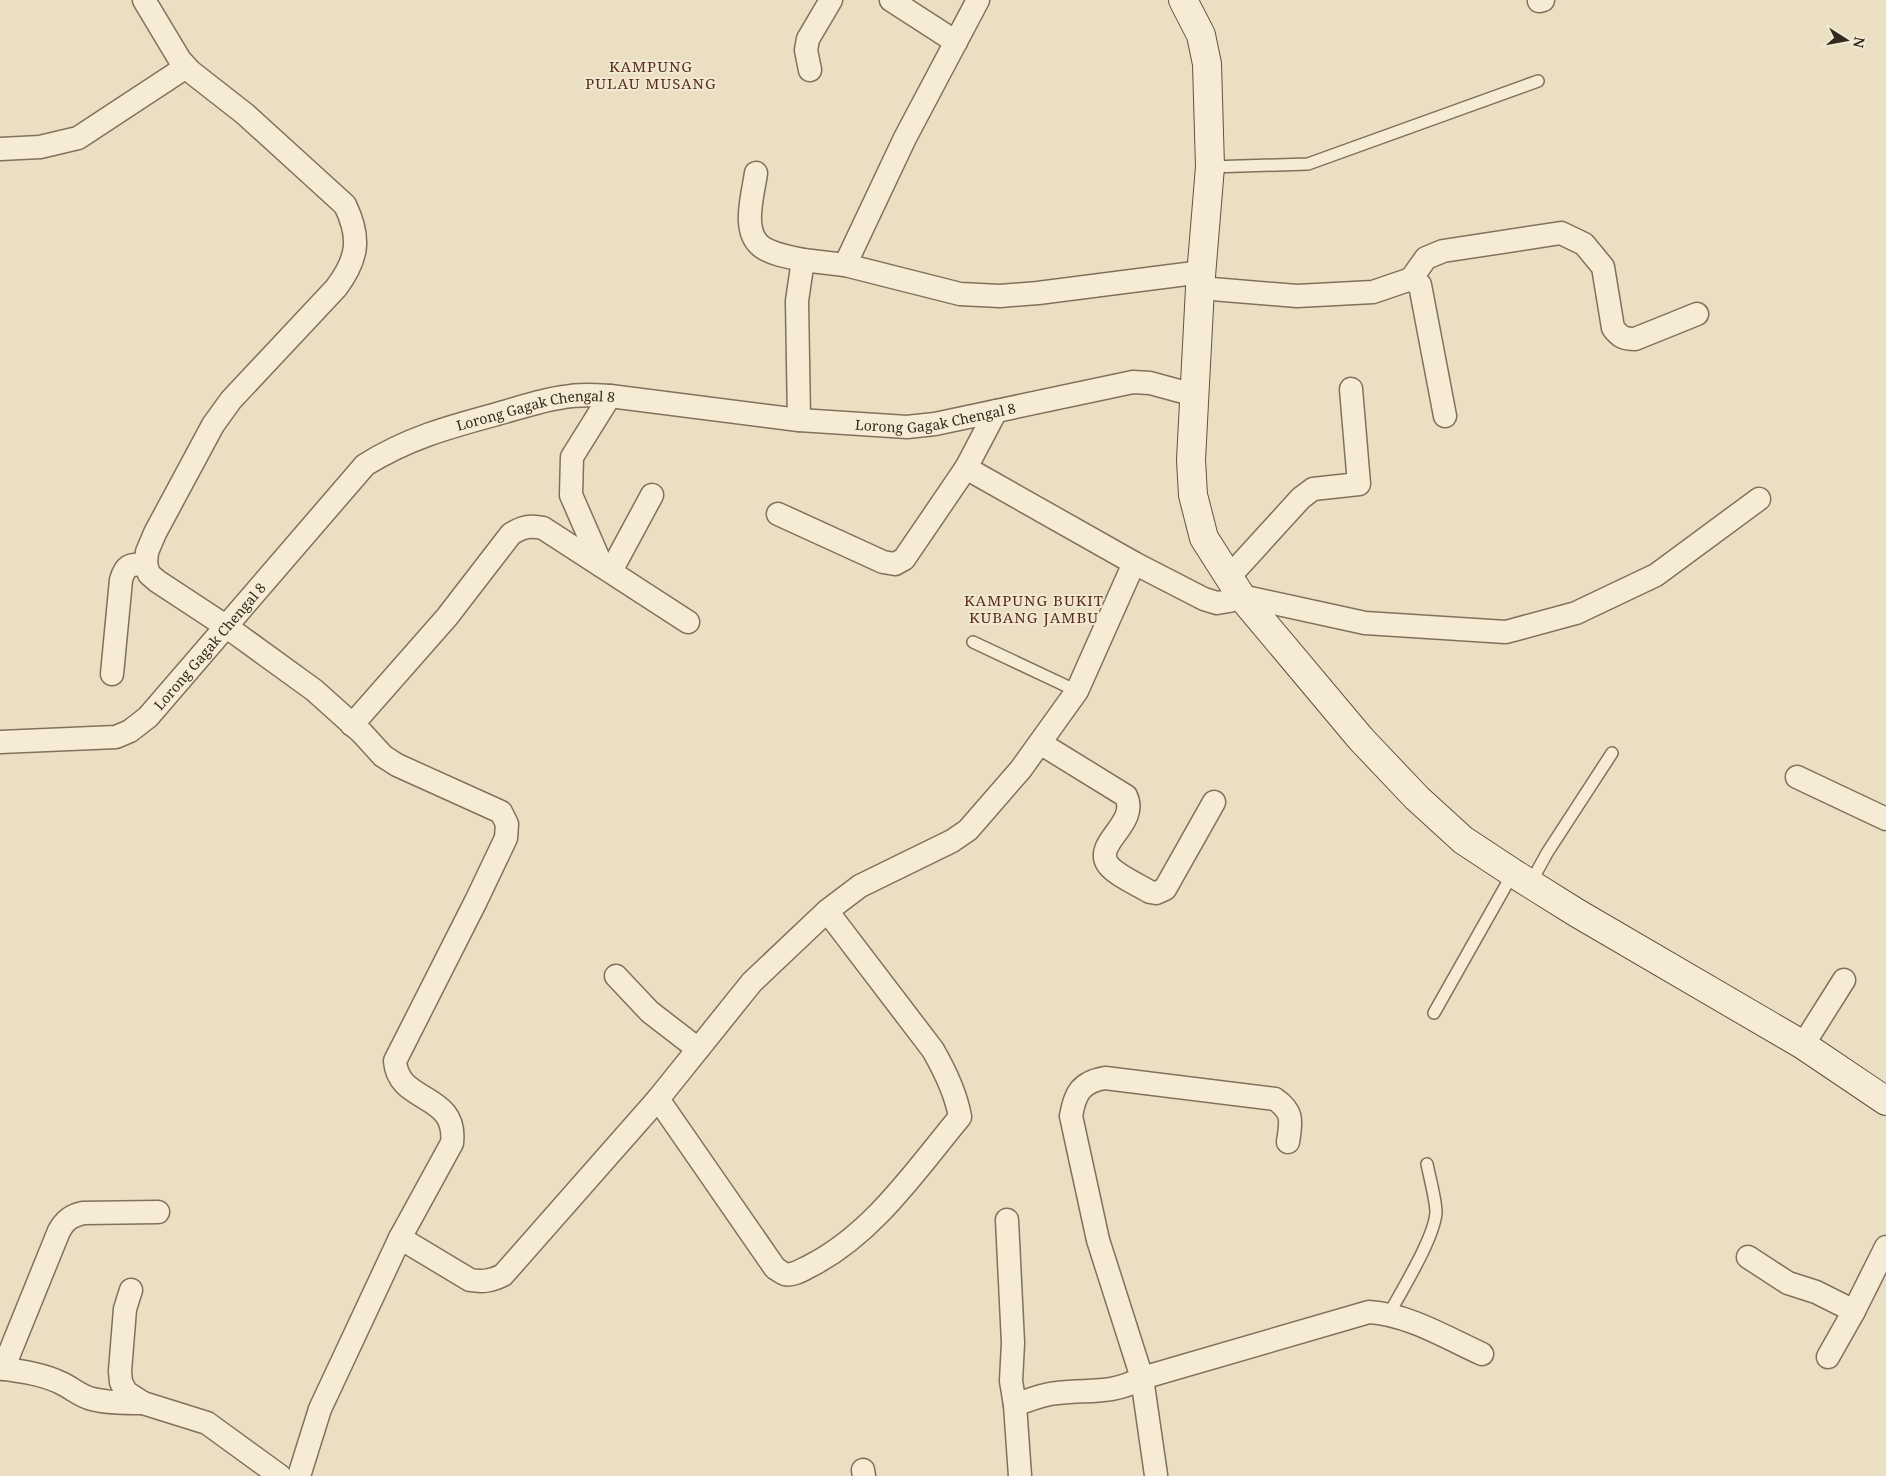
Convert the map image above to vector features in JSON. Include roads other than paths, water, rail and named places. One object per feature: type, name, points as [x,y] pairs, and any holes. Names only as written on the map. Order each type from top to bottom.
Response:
[{"type":"street","points":[[144,0],[186,67],[245,114],[345,205],[354,223],[356,239],[350,265],[341,281],[231,400],[214,425],[147,552],[146,564],[150,574],[157,581],[218,621],[314,690],[383,756],[397,765],[491,806],[501,812],[507,824],[506,838],[395,1061],[396,1070],[401,1081],[443,1110],[450,1118],[454,1130],[452,1143],[400,1238],[320,1410],[299,1476]]},
{"type":"street","points":[[810,70],[806,50],[808,39],[831,0]]},
{"type":"street","points":[[891,0],[956,42]]},
{"type":"street","points":[[845,264],[905,138],[978,0]]},
{"type":"street","points":[[1183,0],[1201,35],[1207,64],[1210,167],[1201,280],[1191,460],[1192,495],[1204,538],[1235,586],[1361,739],[1417,798],[1463,840],[1585,918],[1803,1045],[1886,1101]]},
{"type":"street","points":[[0,149],[40,147],[78,138],[186,67]]},
{"type":"street","points":[[756,174],[750,224],[753,236],[761,247],[803,260],[845,264],[960,294],[1000,296],[1201,280],[1297,296],[1373,292],[1411,279],[1426,258],[1444,251],[1561,233],[1584,244],[1603,266],[1614,328],[1618,335],[1624,339],[1635,339],[1697,314]]},
{"type":"street","points":[[798,420],[797,301],[803,260]]},
{"type":"street","points":[[1411,279],[1420,285],[1445,416]]},
{"type":"street","name":"Lorong Gagak Chengal 8","points":[[0,742],[116,737],[130,731],[148,717],[218,621],[365,465],[388,450],[413,439],[456,425],[564,397],[583,395],[610,396],[798,420],[907,427],[934,424],[996,412],[1133,382],[1150,383],[1194,395]]},
{"type":"street","points":[[966,468],[1134,563],[1204,599],[1217,603],[1229,601],[1235,586],[1301,498],[1313,490],[1359,484],[1351,389]]},
{"type":"street","points":[[606,568],[571,495],[572,457],[610,396]]},
{"type":"street","points":[[778,514],[883,562],[895,564],[904,559],[966,468],[996,412]]},
{"type":"street","points":[[606,568],[652,496]]},
{"type":"street","points":[[1235,586],[1365,623],[1506,632],[1576,613],[1656,575],[1759,499]]},
{"type":"street","points":[[352,725],[447,617],[511,534],[520,528],[532,525],[543,528],[688,622]]},
{"type":"street","points":[[400,1238],[470,1280],[490,1281],[504,1275],[658,1099],[752,982],[827,911],[860,886],[952,841],[968,830],[1020,769],[1077,691],[1134,563]]},
{"type":"street","points":[[112,674],[121,580],[124,570],[130,565],[146,564]]},
{"type":"street","points":[[1040,743],[1126,796],[1130,804],[1129,812],[1107,848],[1105,857],[1107,864],[1114,870],[1150,892],[1156,893],[1164,889],[1214,802]]},
{"type":"street","points":[[1797,777],[1886,819]]},
{"type":"street","points":[[658,1099],[775,1268],[785,1274],[794,1274],[824,1259],[882,1211],[960,1117],[958,1103],[933,1050],[827,911]]},
{"type":"street","points":[[616,976],[650,1012],[698,1049]]},
{"type":"street","points":[[1803,1045],[1844,980]]},
{"type":"street","points":[[1156,1475],[1142,1378],[1098,1240],[1071,1116],[1073,1103],[1080,1089],[1092,1080],[1104,1078],[1275,1099],[1284,1105],[1289,1113],[1291,1122],[1288,1142]]},
{"type":"street","points":[[158,1212],[83,1212],[72,1216],[64,1222],[1,1368],[43,1376],[92,1399],[121,1403],[142,1403],[208,1423],[280,1476]]},
{"type":"street","points":[[1007,1220],[1013,1343],[1011,1381],[1015,1404],[1020,1476]]},
{"type":"street","points":[[1828,1357],[1854,1311],[1886,1247]]},
{"type":"street","points":[[1748,1257],[1788,1283],[1816,1292],[1854,1311]]},
{"type":"street","points":[[131,1290],[125,1309],[120,1371],[126,1392],[142,1403]]},
{"type":"street","points":[[1015,1404],[1058,1392],[1108,1391],[1142,1378],[1369,1312],[1389,1314],[1401,1318],[1482,1354]]},
{"type":"lane","points":[[1210,167],[1308,164],[1538,80]]},
{"type":"lane","points":[[973,642],[1077,691]]},
{"type":"lane","points":[[1434,1013],[1522,879],[1547,854],[1612,753]]},
{"type":"lane","points":[[1389,1314],[1434,1225],[1436,1210],[1427,1164]]},
{"type":"district","name":"KAMPUNG PULAU MUSANG","points":[[651,74]]},
{"type":"district","name":"KAMPUNG BUKIT KUBANG JAMBU","points":[[1034,608]]}]
